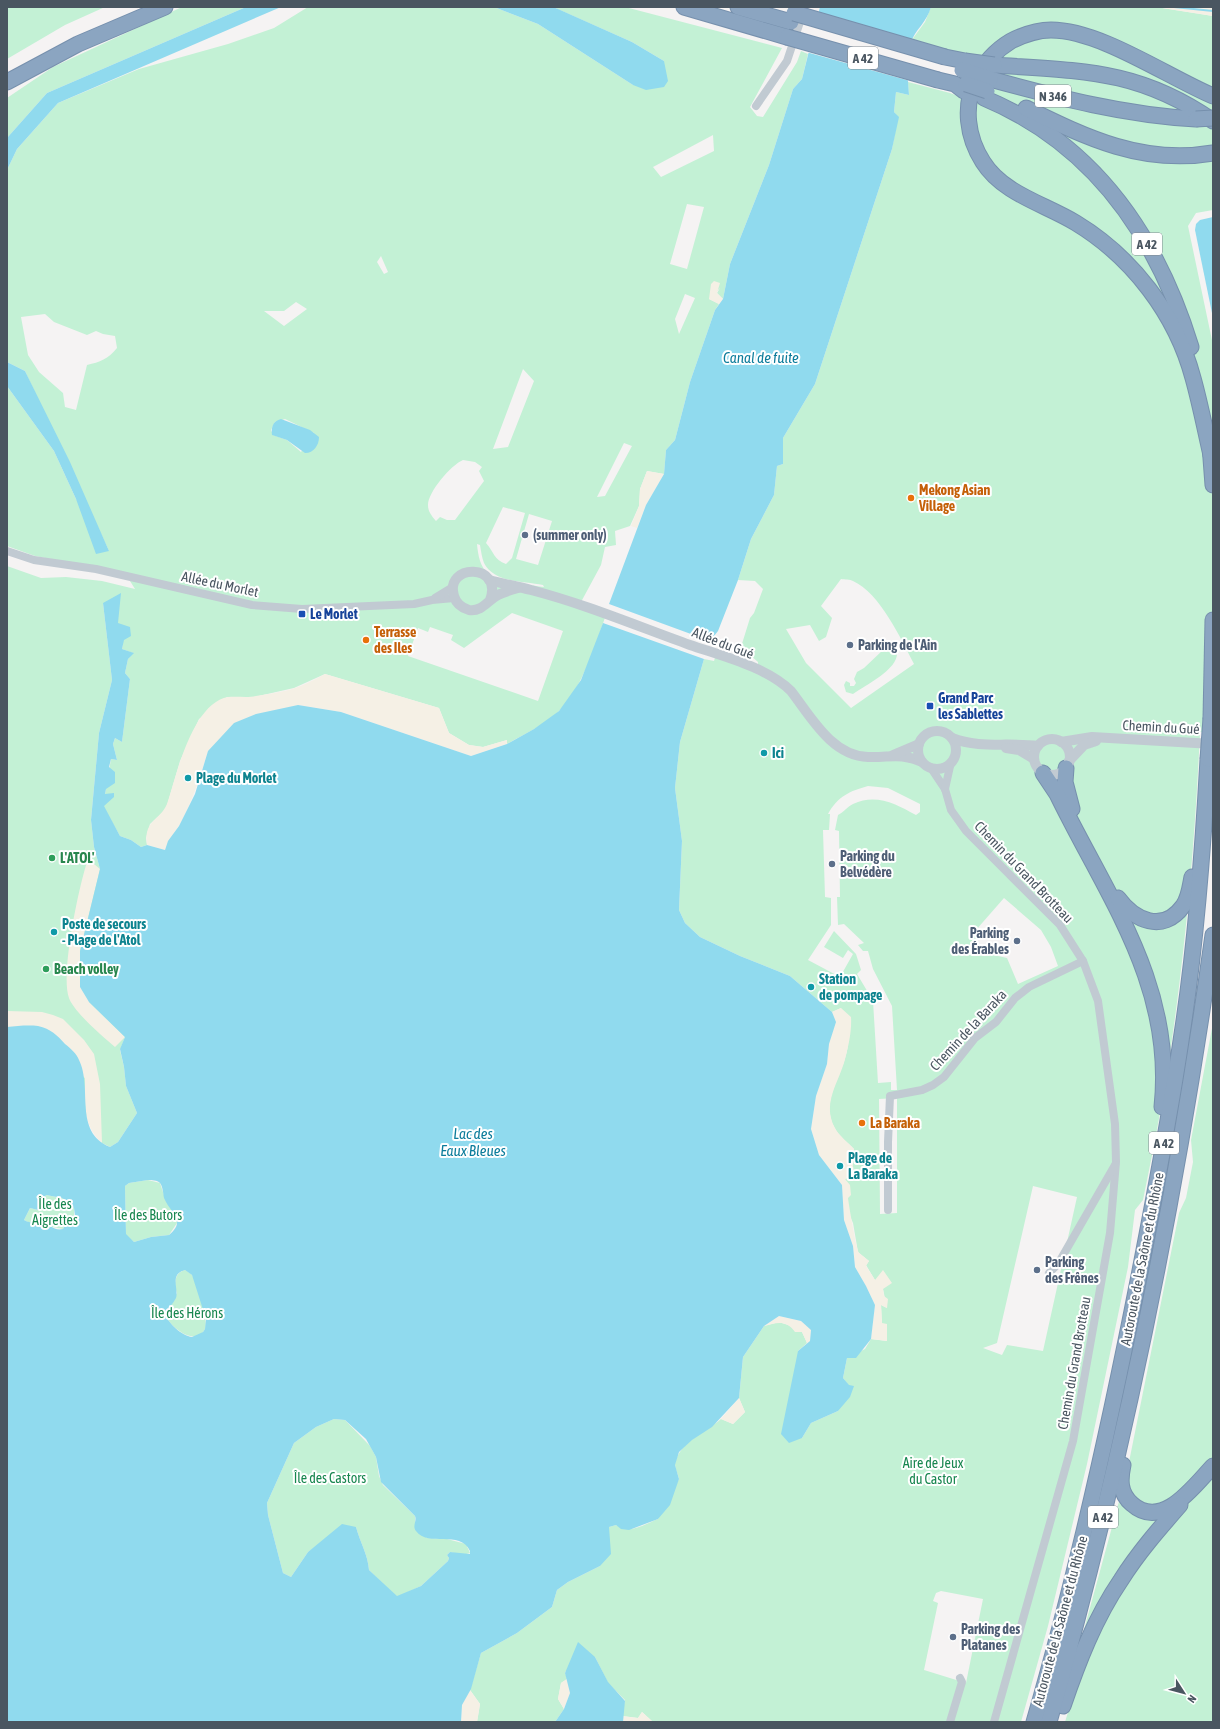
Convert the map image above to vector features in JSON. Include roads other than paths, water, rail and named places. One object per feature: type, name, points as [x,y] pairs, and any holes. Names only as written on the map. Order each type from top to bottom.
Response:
[{"type":"highway","points":[[7,82],[39,63],[78,44],[164,7]]},
{"type":"highway","name":"A 42","points":[[684,7],[938,80],[962,78],[989,83],[1073,70],[1128,79],[1158,90],[1179,100],[1213,122]]},
{"type":"highway","name":"N 346","points":[[738,7],[797,14],[944,61],[962,78],[1142,115],[1196,119],[1213,118]]},
{"type":"highway","points":[[772,8],[797,14]]},
{"type":"highway","points":[[1211,455],[1191,370],[1174,329],[1152,293],[1127,263],[1095,235],[1062,215],[1014,191],[984,164],[971,134],[968,107],[974,85],[981,70],[991,57],[1005,45],[1023,35],[1044,30],[1074,33],[1092,38],[1213,96]]},
{"type":"highway","points":[[989,83],[1090,138],[1116,147],[1143,153],[1173,156],[1213,154]]},
{"type":"highway","name":"A 42","points":[[989,83],[1029,120],[1071,149],[1112,190],[1128,213],[1166,282],[1187,335],[1205,400],[1213,485]]},
{"type":"highway","name":"Autoroute de la Saône et du Rhône","points":[[1034,1722],[1087,1515],[1122,1362],[1160,1169],[1183,1032],[1204,830],[1211,718],[1213,620]]},
{"type":"highway","points":[[1068,764],[1065,782],[1077,822],[1117,897],[1125,907],[1138,918],[1153,922],[1164,920],[1177,913],[1184,906],[1190,889],[1196,845],[1204,830]]},
{"type":"highway","points":[[1043,773],[1057,794],[1139,953],[1153,996],[1161,1037],[1163,1098],[1159,1132],[1131,1281],[1122,1362]]},
{"type":"highway","name":"Autoroute de la Saône et du Rhône","points":[[1049,1722],[1103,1517],[1148,1310],[1176,1172],[1213,935]]},
{"type":"highway","points":[[1148,1310],[1141,1383],[1120,1481],[1122,1490],[1127,1500],[1144,1512],[1154,1513],[1167,1510],[1213,1466]]},
{"type":"highway","points":[[1058,1722],[1085,1647],[1105,1605],[1142,1549],[1180,1506],[1213,1472]]},
{"type":"street","points":[[756,106],[787,61],[797,14]]},
{"type":"street","name":"Allée du Morlet","points":[[7,551],[34,560],[96,569],[252,605],[302,609],[414,604],[432,600],[454,598]]},
{"type":"street","points":[[490,600],[492,590],[489,580],[481,573],[468,572],[457,579],[453,587],[454,598],[460,606],[469,610],[483,607],[490,600],[518,588]]},
{"type":"street","name":"Allée du Gué","points":[[489,580],[530,590],[597,612],[770,675],[784,684],[791,691],[832,742],[842,750],[854,755],[868,757],[892,755],[919,744]]},
{"type":"street","name":"Allée du Morlet","points":[[432,600],[453,587]]},
{"type":"street","points":[[1034,758],[1019,750],[1008,748],[969,748],[942,768],[931,768],[922,762],[918,754],[919,744],[923,737],[932,732],[944,732],[952,738],[972,745],[1018,743],[1038,746],[1048,740],[1061,742],[1068,750],[1068,764],[1056,775],[1043,773],[1036,765],[1034,758],[1038,746]]},
{"type":"street","name":"Chemin du Gué","points":[[1061,742],[1092,737],[1213,744]]},
{"type":"street","points":[[952,738],[956,748],[953,760]]},
{"type":"street","name":"Chemin du Gué","points":[[1068,764],[1084,745],[1108,738]]},
{"type":"street","name":"Allée du Gué","points":[[892,755],[922,762]]},
{"type":"street","name":"Chemin du Grand Brotteau","points":[[945,789],[953,760]]},
{"type":"street","name":"Chemin du Grand Brotteau","points":[[931,768],[945,789],[951,810],[966,831],[1060,925],[1083,961],[1098,1000],[1115,1124],[1116,1162],[1110,1233],[1073,1441],[994,1722]]},
{"type":"street","name":"Chemin de la Baraka","points":[[888,1210],[890,1096],[922,1090],[933,1086],[944,1077],[975,1038],[996,1022],[1016,998],[1029,987],[1083,961]]},
{"type":"street","points":[[1049,1274],[1058,1264],[1116,1162]]},
{"type":"street","points":[[950,1722],[962,1682],[960,1678]]},
{"type":"water","points":[[246,7],[281,7],[58,103],[17,149],[7,170],[7,138],[47,93]]},
{"type":"water","points":[[494,7],[553,7],[558,9],[632,42],[664,61],[668,81],[664,87],[646,90],[633,85],[538,24]]},
{"type":"water","name":"Canal de fuite","points":[[820,7],[931,7],[927,17],[915,34],[909,48],[907,61],[909,95],[896,92],[894,112],[899,117],[892,149],[815,384],[783,438],[783,464],[777,466],[774,495],[751,539],[738,580],[718,631],[710,641],[609,604],[646,505],[664,474],[666,450],[675,440],[690,382],[715,310],[723,299],[730,264],[769,165],[793,89],[802,79]]},
{"type":"water","points":[[1213,217],[1213,318],[1195,230],[1196,224],[1200,220]]},
{"type":"water","points":[[7,362],[25,371],[70,462],[109,551],[96,554],[76,499],[54,451],[7,386]]},
{"type":"water","points":[[281,419],[310,430],[319,437],[315,448],[311,452],[305,453],[287,440],[272,435],[273,425],[276,421]]},
{"type":"water","name":"Lac des Eaux Bleues","points":[[121,593],[118,623],[130,627],[131,636],[124,640],[122,649],[134,653],[128,659],[125,673],[130,679],[122,742],[115,738],[113,744],[117,760],[111,759],[109,767],[115,772],[115,783],[106,789],[105,794],[114,793],[114,797],[104,806],[120,836],[131,840],[141,847],[147,845],[165,850],[168,841],[179,826],[195,794],[208,751],[234,723],[256,714],[298,705],[341,712],[471,756],[507,744],[534,729],[559,711],[581,680],[603,623],[704,659],[680,742],[675,788],[682,841],[679,910],[685,923],[700,937],[740,956],[790,976],[832,1012],[836,1022],[829,1044],[827,1064],[816,1096],[811,1129],[819,1155],[842,1185],[844,1220],[853,1246],[855,1267],[875,1305],[871,1339],[856,1358],[847,1358],[843,1378],[849,1385],[854,1386],[850,1397],[838,1411],[811,1423],[802,1438],[789,1443],[781,1434],[798,1351],[810,1341],[811,1330],[801,1321],[779,1316],[764,1326],[743,1357],[739,1398],[712,1427],[692,1440],[679,1452],[675,1465],[679,1479],[670,1505],[658,1519],[629,1530],[621,1529],[616,1525],[609,1527],[611,1554],[600,1566],[568,1582],[557,1590],[552,1607],[517,1633],[481,1653],[471,1689],[462,1705],[461,1722],[7,1722],[7,1027],[38,1026],[47,1029],[56,1035],[75,1053],[83,1071],[88,1120],[92,1131],[99,1140],[110,1147],[118,1142],[137,1113],[126,1086],[120,1049],[125,1037],[89,1002],[80,987],[80,951],[100,869],[94,847],[91,820],[99,733],[112,680],[103,603]],"holes":[[[148,1180],[160,1183],[164,1198],[176,1216],[177,1221],[177,1225],[169,1235],[151,1237],[134,1242],[126,1234],[125,1186],[129,1183]],[[46,1195],[62,1198],[67,1201],[68,1205],[74,1208],[75,1216],[68,1219],[63,1229],[55,1229],[43,1223],[24,1220],[30,1208],[38,1210]],[[185,1270],[192,1275],[206,1319],[205,1329],[203,1332],[192,1337],[184,1334],[176,1328],[165,1314],[176,1298],[176,1278],[180,1272]],[[334,1419],[345,1420],[366,1439],[376,1457],[381,1482],[415,1516],[414,1527],[416,1531],[421,1536],[428,1538],[452,1539],[459,1541],[465,1545],[470,1551],[470,1554],[450,1552],[447,1555],[449,1558],[448,1561],[421,1586],[397,1596],[369,1570],[367,1559],[356,1527],[342,1524],[308,1552],[291,1577],[283,1573],[268,1515],[267,1503],[294,1443],[316,1427]]]},
{"type":"water","points":[[578,1642],[595,1657],[608,1682],[625,1701],[623,1722],[555,1722],[564,1709],[570,1693],[565,1673]]},
{"type":"waterway","points":[[1174,7],[1213,11]]},
{"type":"place","name":"Mekong Asian Village","points":[[911,498]]},
{"type":"place","name":"(summer only)","points":[[525,535]]},
{"type":"place","name":"Le Morlet","points":[[302,614]]},
{"type":"place","name":"Terrasse des Iles","points":[[366,640]]},
{"type":"place","name":"Parking de l'Ain","points":[[850,645]]},
{"type":"place","name":"Grand Parc les Sablettes","points":[[930,706]]},
{"type":"place","name":"Ici","points":[[764,753]]},
{"type":"place","name":"Plage du Morlet","points":[[188,778]]},
{"type":"place","name":"L'ATOL'","points":[[52,858]]},
{"type":"place","name":"Parking du Belvédère","points":[[832,864]]},
{"type":"place","name":"Poste de secours - Plage de l'Atol","points":[[54,932]]},
{"type":"place","name":"Parking des Érables","points":[[1017,941]]},
{"type":"place","name":"Beach volley","points":[[46,969]]},
{"type":"place","name":"Station de pompage","points":[[811,987]]},
{"type":"place","name":"La Baraka","points":[[862,1123]]},
{"type":"place","name":"Plage de La Baraka","points":[[840,1166]]},
{"type":"place","name":"Parking des Frênes","points":[[1037,1270]]},
{"type":"place","name":"Parking des Platanes","points":[[953,1637]]},
{"type":"park label","name":"Île des Aigrettes","points":[[55,1212]]},
{"type":"park label","name":"Île des Butors","points":[[148,1215]]},
{"type":"park label","name":"Île des Hérons","points":[[187,1313]]},
{"type":"park label","name":"Aire de Jeux du Castor","points":[[933,1472]]},
{"type":"park label","name":"Île des Castors","points":[[330,1478]]}]
